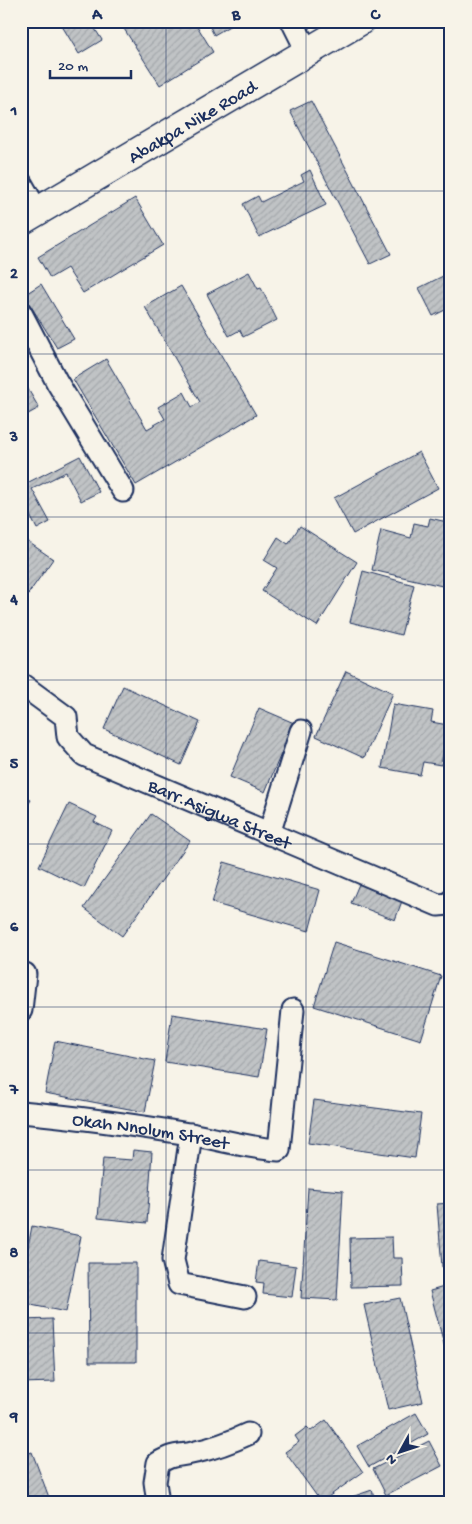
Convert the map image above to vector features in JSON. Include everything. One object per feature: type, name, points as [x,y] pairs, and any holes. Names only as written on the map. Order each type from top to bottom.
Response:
[{"type":"main road","name":"Abakpa Nike Road","points":[[29,216],[360,21]]},
{"type":"street","points":[[292,21],[308,53]]},
{"type":"street","points":[[21,183],[29,216]]},
{"type":"street","points":[[21,313],[57,382],[123,491]]},
{"type":"street","name":"Barr.Asigwa Street","points":[[21,684],[66,717],[68,737],[84,755],[438,905],[450,903]]},
{"type":"street","points":[[269,834],[301,731]]},
{"type":"street","points":[[21,1010],[25,974]]},
{"type":"street","name":"Okah Nnolum Street","points":[[21,1112],[98,1119],[191,1134],[260,1149],[279,1150],[293,1010]]},
{"type":"street","points":[[191,1134],[173,1260],[178,1284],[245,1297]]},
{"type":"street","points":[[158,1503],[155,1482],[158,1464],[174,1454],[193,1453],[231,1442],[248,1434]]},
{"type":"building","points":[[59,21],[90,21],[102,40],[79,54]]},
{"type":"building","points":[[119,21],[194,21],[213,52],[160,85]]},
{"type":"building","points":[[207,21],[238,21],[214,35]]},
{"type":"building","points":[[311,101],[391,254],[370,264],[290,111]]},
{"type":"building","points":[[310,170],[326,205],[259,237],[243,204],[258,196],[261,202],[304,181],[301,175]]},
{"type":"building","points":[[135,198],[163,245],[83,293],[67,268],[50,278],[38,257]]},
{"type":"building","points":[[249,272],[258,289],[261,288],[277,320],[243,337],[240,330],[229,336],[207,294]]},
{"type":"building","points":[[451,272],[451,307],[433,316],[419,288]]},
{"type":"building","points":[[41,284],[74,339],[57,348],[24,295]]},
{"type":"building","points":[[181,286],[256,415],[136,485],[73,379],[106,359],[147,429],[165,419],[158,407],[184,392],[192,407],[200,402],[145,307]]},
{"type":"building","points":[[21,377],[39,408],[21,418]]},
{"type":"building","points":[[419,452],[438,488],[353,534],[334,498]]},
{"type":"building","points":[[80,456],[99,492],[81,501],[66,472],[32,489],[50,522],[37,529],[21,498],[21,486]]},
{"type":"building","points":[[430,518],[451,523],[451,588],[372,570],[381,530],[411,538],[414,523],[428,526]]},
{"type":"building","points":[[300,526],[357,562],[317,626],[262,591],[277,568],[264,560],[278,537],[288,544]]},
{"type":"building","points":[[21,537],[53,559],[21,604]]},
{"type":"building","points":[[363,571],[414,585],[401,635],[350,622]]},
{"type":"building","points":[[346,671],[393,693],[364,758],[316,736]]},
{"type":"building","points":[[123,686],[200,722],[181,765],[104,729]]},
{"type":"building","points":[[393,704],[433,711],[431,722],[448,725],[441,765],[423,762],[420,775],[382,768]]},
{"type":"building","points":[[259,708],[294,723],[265,792],[230,777]]},
{"type":"building","points":[[21,793],[31,800],[21,815]]},
{"type":"building","points":[[69,804],[97,817],[94,822],[112,831],[84,888],[39,866]]},
{"type":"building","points":[[151,814],[190,841],[122,936],[84,908]]},
{"type":"building","points":[[224,862],[320,890],[309,931],[212,903]]},
{"type":"building","points":[[359,884],[402,901],[395,920],[351,903]]},
{"type":"building","points":[[334,942],[441,976],[421,1040],[314,1006]]},
{"type":"building","points":[[172,1014],[267,1029],[259,1077],[165,1062]]},
{"type":"building","points":[[55,1041],[155,1061],[145,1112],[45,1093]]},
{"type":"building","points":[[314,1100],[421,1114],[415,1158],[308,1143]]},
{"type":"building","points":[[133,1150],[152,1152],[147,1223],[98,1218],[103,1158],[132,1160]]},
{"type":"building","points":[[451,1162],[451,1186],[445,1185]]},
{"type":"building","points":[[308,1188],[343,1191],[337,1300],[301,1298]]},
{"type":"building","points":[[451,1203],[451,1266],[442,1267],[437,1204]]},
{"type":"building","points":[[32,1226],[81,1236],[66,1312],[21,1303],[21,1283]]},
{"type":"building","points":[[392,1237],[393,1258],[402,1258],[403,1286],[351,1287],[350,1238]]},
{"type":"building","points":[[259,1261],[296,1266],[292,1297],[263,1294],[264,1283],[256,1282]]},
{"type":"building","points":[[88,1263],[136,1263],[136,1362],[89,1362]]},
{"type":"building","points":[[451,1285],[451,1347],[445,1348],[430,1291]]},
{"type":"building","points":[[400,1298],[423,1402],[388,1410],[364,1305]]},
{"type":"building","points":[[52,1319],[55,1382],[21,1383],[21,1320]]},
{"type":"building","points":[[416,1413],[428,1434],[369,1467],[357,1446]]},
{"type":"building","points":[[326,1420],[363,1472],[321,1502],[285,1452],[299,1442],[295,1436],[307,1427],[311,1431]]},
{"type":"building","points":[[429,1441],[442,1466],[386,1495],[373,1469]]},
{"type":"building","points":[[32,1452],[50,1500],[43,1503],[21,1503],[21,1456]]},
{"type":"building","points":[[372,1490],[376,1503],[334,1503]]}]
